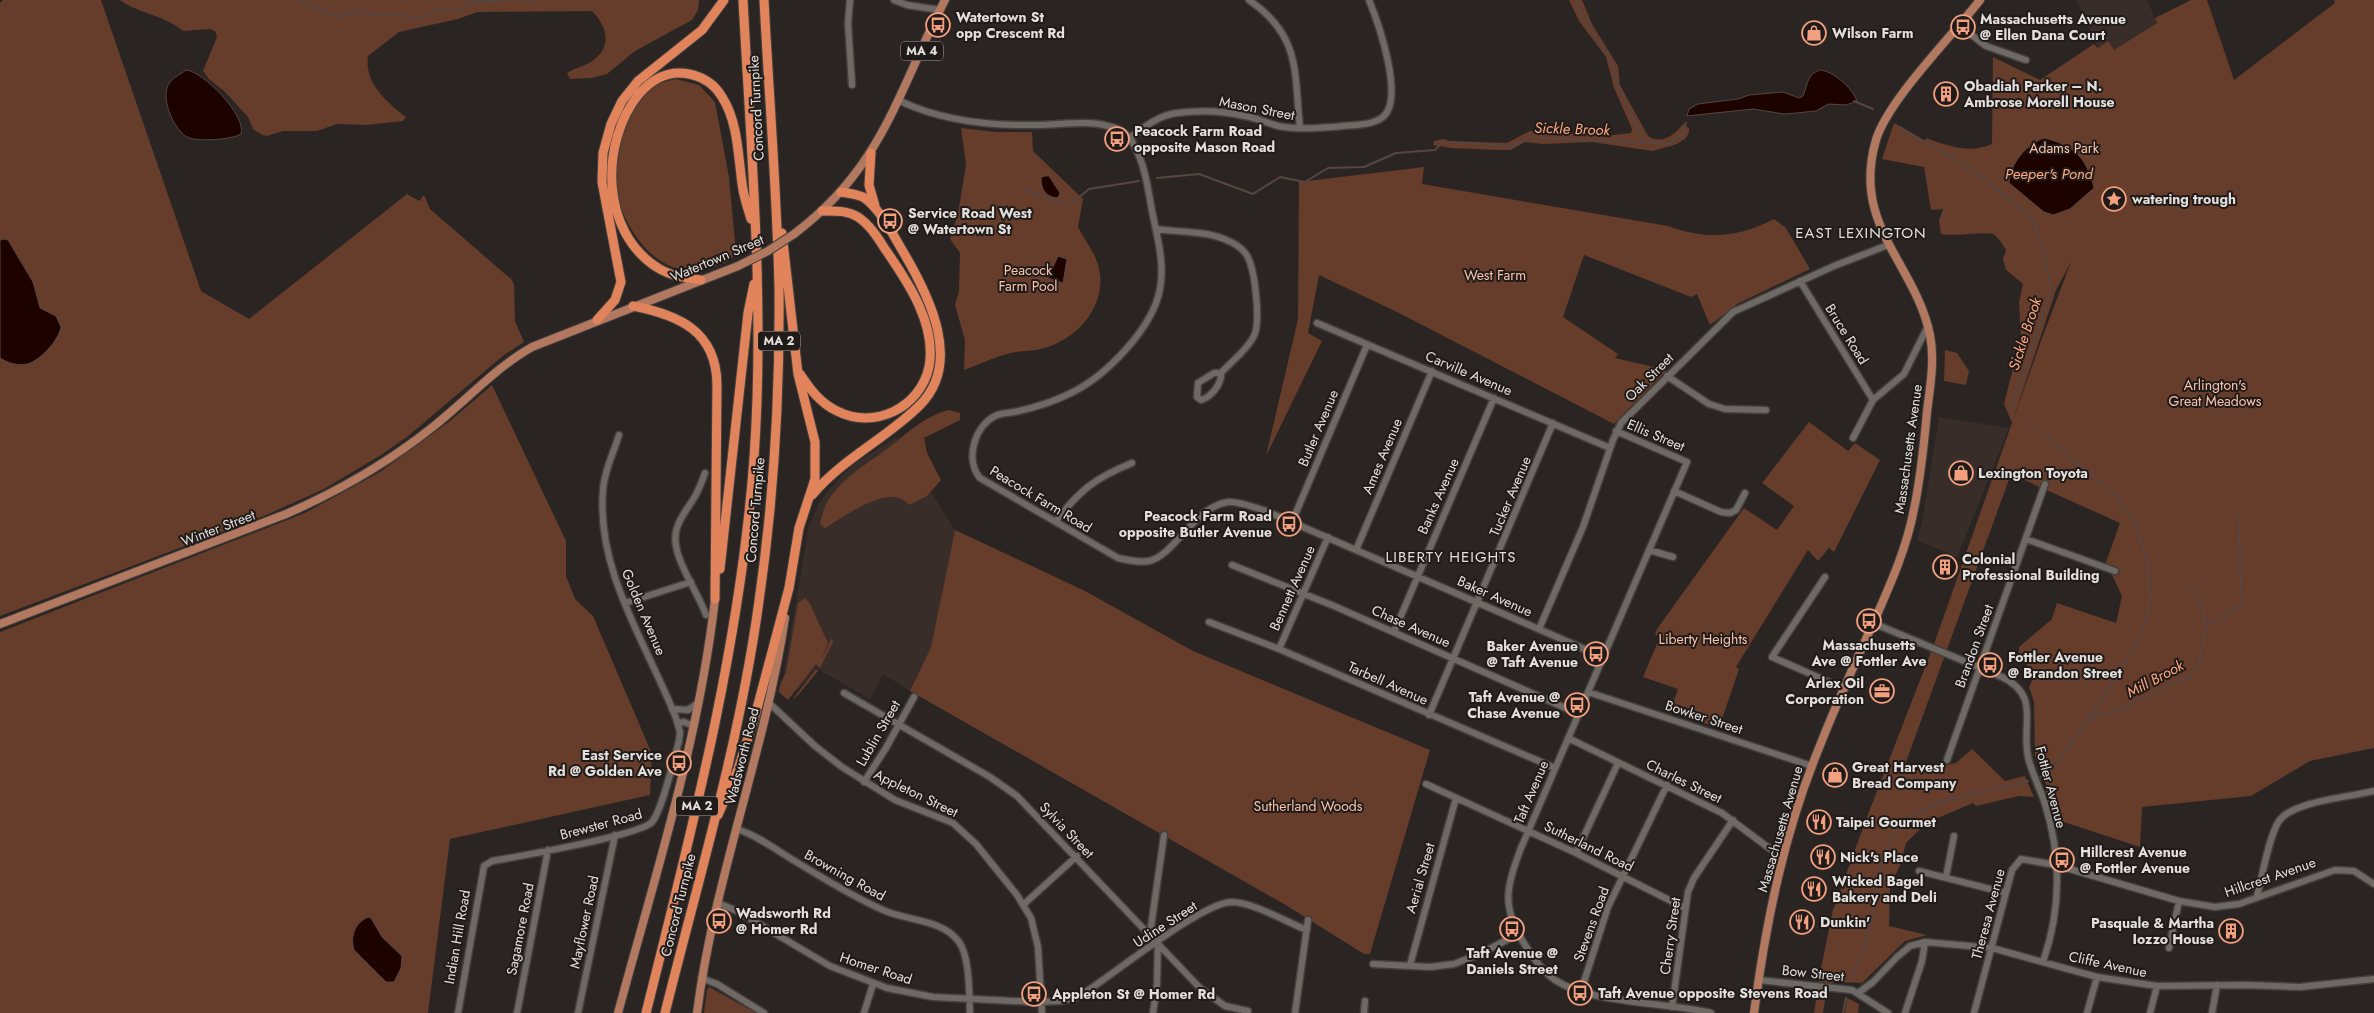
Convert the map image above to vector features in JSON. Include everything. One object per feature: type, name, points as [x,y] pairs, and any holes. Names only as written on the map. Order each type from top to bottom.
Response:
[{"type":"highway","points":[[597,320],[615,300],[621,282],[602,182],[603,153],[611,124],[624,98],[638,81],[702,30],[724,0]]},
{"type":"highway","name":"Concord Turnpike","points":[[743,0],[756,237]]},
{"type":"highway","name":"Concord Turnpike","points":[[665,1013],[710,836],[750,655],[767,535],[774,454],[779,358],[775,202],[764,0]]},
{"type":"highway","points":[[701,280],[670,274],[650,262],[627,233],[616,203],[612,167],[616,141],[632,105],[652,82],[670,74],[689,74],[706,80],[721,96],[732,121],[744,192],[756,237]]},
{"type":"highway","points":[[871,153],[869,185],[876,211]]},
{"type":"highway","points":[[810,497],[841,465],[920,405],[931,391],[939,371],[940,346],[930,306],[905,256],[876,211],[862,197],[841,192]]},
{"type":"highway","points":[[710,836],[745,750],[789,588],[798,534],[810,497],[816,469],[815,446],[797,370],[784,243],[775,202]]},
{"type":"highway","points":[[797,370],[814,394],[830,408],[847,415],[867,418],[890,414],[907,403],[920,389],[929,367],[930,346],[926,326],[919,308],[895,263],[875,234],[858,217],[845,212],[822,211]]},
{"type":"highway","name":"MA 2","points":[[756,237],[757,269]]},
{"type":"highway","points":[[715,599],[748,314],[757,269]]},
{"type":"highway","name":"Concord Turnpike","points":[[646,1013],[711,751],[736,616],[748,525],[755,437],[758,341],[757,269]]},
{"type":"highway","points":[[633,306],[664,312],[684,322],[702,339],[714,362],[717,384],[715,599]]},
{"type":"main road","name":"Watertown Street","points":[[433,428],[518,354],[540,342],[738,266],[794,234],[822,211],[841,192],[871,153],[900,101],[945,0]]},
{"type":"main road","name":"Massachusetts Avenue","points":[[1754,1013],[1768,920],[1784,854],[1812,766],[1900,557],[1914,511],[1931,372],[1930,336],[1915,296],[1888,245],[1876,214],[1870,180],[1877,138],[1886,118],[1980,0]]},
{"type":"main road","name":"Winter Street","points":[[0,624],[293,511],[369,472],[433,428]]},
{"type":"main road","name":"Wadsworth Road","points":[[697,1013],[701,978],[718,903],[768,702],[789,588]]},
{"type":"main road","name":"Concord Turnpike","points":[[618,1013],[694,726],[709,652],[715,599]]},
{"type":"street","points":[[850,0],[848,23],[852,85]]},
{"type":"street","points":[[894,0],[907,5],[940,10]]},
{"type":"street","points":[[1249,0],[1274,20],[1282,30],[1290,47],[1300,128]]},
{"type":"street","name":"Mason Street","points":[[1130,138],[1161,117],[1192,112],[1231,113],[1278,126],[1300,128],[1368,123],[1383,117],[1389,107],[1388,59],[1381,29],[1369,0]]},
{"type":"street","points":[[1960,26],[1986,46],[2026,60]]},
{"type":"street","points":[[900,101],[948,117],[977,123],[1002,125],[1107,125],[1130,138]]},
{"type":"street","name":"Peacock Farm Road","points":[[1130,138],[1141,161],[1161,261],[1160,290],[1155,305],[1146,321],[1118,358],[1096,378],[1073,393],[1050,402],[996,416],[986,425],[976,440],[972,461],[974,471],[980,478],[1118,558],[1138,562],[1150,561],[1160,556],[1198,518],[1218,504],[1230,502],[1266,511]]},
{"type":"street","points":[[1156,230],[1223,238],[1240,247],[1246,255],[1251,266],[1258,318],[1256,330],[1253,338],[1221,373],[1220,381],[1209,396],[1201,400],[1197,397],[1198,383],[1214,373],[1221,373]]},
{"type":"street","name":"Oak Street","points":[[1539,629],[1586,518],[1621,422],[1733,312],[1800,281],[1888,245]]},
{"type":"street","name":"Bruce Road","points":[[1800,281],[1873,400]]},
{"type":"street","name":"Carville Avenue","points":[[1317,323],[1610,448]]},
{"type":"street","points":[[1853,438],[1873,400],[1904,374],[1928,328]]},
{"type":"street","name":"Butler Avenue","points":[[1292,522],[1368,345]]},
{"type":"street","name":"Ames Avenue","points":[[1356,550],[1432,371]]},
{"type":"street","points":[[1667,376],[1709,404],[1724,409],[1766,410]]},
{"type":"street","name":"Banks Avenue","points":[[1394,632],[1416,575],[1494,398]]},
{"type":"street","name":"Tucker Avenue","points":[[1429,715],[1553,423]]},
{"type":"street","name":"Ellis Street","points":[[1616,432],[1687,462]]},
{"type":"street","name":"Golden Avenue","points":[[619,434],[604,481],[603,495],[605,528],[611,567],[678,723]]},
{"type":"street","points":[[1056,521],[1081,491],[1095,480],[1132,462]]},
{"type":"street","name":"Taft Avenue","points":[[1687,462],[1529,830],[1508,884],[1507,903],[1518,934],[1534,958],[1553,979],[1581,991],[1711,1013]]},
{"type":"street","points":[[706,473],[676,530],[676,546],[684,567],[702,602],[706,615]]},
{"type":"street","name":"Brandon Street","points":[[1946,760],[2045,484]]},
{"type":"street","points":[[1674,490],[1721,512],[1730,513],[1736,510],[1745,493]]},
{"type":"street","name":"Baker Avenue","points":[[1266,511],[1603,657]]},
{"type":"street","name":"Bennett Avenue","points":[[1278,649],[1328,537]]},
{"type":"street","points":[[2026,539],[2115,571]]},
{"type":"street","points":[[1649,550],[1674,557]]},
{"type":"street","name":"Chase Avenue","points":[[1232,565],[1394,632],[1579,714]]},
{"type":"street","points":[[1825,577],[1772,657],[1845,689]]},
{"type":"street","points":[[625,603],[691,582]]},
{"type":"street","name":"Tarbell Avenue","points":[[1209,622],[1278,649],[1555,768]]},
{"type":"street","name":"Fottler Avenue","points":[[1873,623],[2016,684],[2025,697],[2028,754],[2047,812],[2056,865],[2058,896],[2056,916],[2043,962]]},
{"type":"street","name":"Bowker Street","points":[[1588,692],[1812,766]]},
{"type":"street","name":"Sylvia Street","points":[[844,693],[990,777],[1018,796],[1200,988],[1226,1010],[1248,1011]]},
{"type":"street","name":"Lublin Street","points":[[864,782],[900,724],[914,697]]},
{"type":"street","points":[[672,709],[688,710],[699,702]]},
{"type":"street","name":"Appleton Street","points":[[768,702],[822,753],[864,782],[895,800],[959,828],[976,844],[1024,904],[1037,935],[1042,1013]]},
{"type":"street","points":[[678,723],[684,722],[694,726]]},
{"type":"street","name":"Brewster Road","points":[[484,866],[492,862],[639,829],[654,820],[680,739],[678,723]]},
{"type":"street","name":"Charles Street","points":[[1568,738],[1733,820],[1773,851],[1784,854]]},
{"type":"street","points":[[1576,852],[1618,763]]},
{"type":"street","name":"Sutherland Road","points":[[1426,784],[1576,852],[1685,908]]},
{"type":"street","name":"Stevens Road","points":[[1581,991],[1608,907],[1667,786]]},
{"type":"street","points":[[2257,896],[2274,832],[2284,816],[2298,808],[2374,792]]},
{"type":"street","name":"Aerial Street","points":[[1410,965],[1456,798]]},
{"type":"street","name":"Cherry Street","points":[[1672,1007],[1685,908],[1690,886],[1733,820]]},
{"type":"street","name":"Browning Road","points":[[737,829],[756,837],[857,898],[886,912],[928,923],[950,933],[959,942],[964,952],[970,1013]]},
{"type":"street","name":"Mayflower Road","points":[[578,1013],[615,835]]},
{"type":"street","points":[[1150,934],[1164,835]]},
{"type":"street","points":[[1946,877],[1954,836]]},
{"type":"street","name":"Sagamore Road","points":[[517,1013],[548,850]]},
{"type":"street","points":[[1024,904],[1076,856]]},
{"type":"street","name":"Theresa Avenue","points":[[1974,1013],[2012,870],[2017,862],[2031,859],[2056,865]]},
{"type":"street","name":"Hillcrest Avenue","points":[[2056,865],[2179,901],[2206,906],[2223,907],[2239,904],[2257,896],[2335,870],[2354,871],[2374,884]]},
{"type":"street","name":"Indian Hill Road","points":[[458,1013],[484,866]]},
{"type":"street","points":[[1919,871],[2006,893]]},
{"type":"street","points":[[2169,948],[2179,901]]},
{"type":"street","name":"Udine Street","points":[[1042,1003],[1065,1001],[1078,997],[1198,915],[1224,904],[1232,902],[1260,910],[1307,930]]},
{"type":"street","name":"Homer Road","points":[[718,903],[737,911],[820,961],[873,984],[926,996],[1042,1003]]},
{"type":"street","points":[[1295,1013],[1308,920]]},
{"type":"street","points":[[1374,964],[1430,967],[1454,964],[1480,954],[1518,934]]},
{"type":"street","points":[[1153,1013],[1157,984],[1158,942]]},
{"type":"street","points":[[1858,993],[1873,982],[1910,946],[1924,942],[1922,960],[1905,1013]]},
{"type":"street","name":"Cliffe Avenue","points":[[1924,942],[1992,948],[2097,977],[2158,986],[2300,987],[2374,979]]},
{"type":"street","points":[[2087,1013],[2097,977]]},
{"type":"street","points":[[701,978],[717,984],[764,1013]]},
{"type":"street","name":"Bow Street","points":[[1758,980],[1837,988],[1858,993],[1888,1013]]},
{"type":"street","points":[[864,1013],[873,984]]},
{"type":"street","points":[[2212,1013],[2218,985]]},
{"type":"street","points":[[2150,1013],[2158,986]]},
{"type":"street","points":[[1364,1013],[1365,1001]]},
{"type":"shaded area","points":[[2076,0],[2147,0],[2157,23],[2114,51],[2098,48]]},
{"type":"shaded area","name":"Lexington Toyota","points":[[1939,417],[2009,428],[1957,557],[1917,540],[1923,517]]},
{"type":"shaded area","points":[[896,437],[955,530],[931,647],[910,691],[883,674],[870,699],[816,668],[797,691],[783,679],[809,526],[821,499],[836,482],[854,464]]},
{"type":"green space","points":[[3,0],[101,0],[201,291],[249,319],[407,194],[419,201],[424,195],[430,209],[512,280],[514,285],[515,321],[524,342],[504,355],[407,437],[324,489],[264,516],[0,616],[0,3]]},
{"type":"green space","points":[[120,0],[699,0],[698,10],[692,20],[635,51],[607,74],[592,78],[570,79],[567,73],[592,61],[603,49],[606,36],[601,23],[592,11],[477,12],[458,19],[399,32],[368,56],[368,66],[373,83],[378,91],[406,117],[403,121],[366,125],[337,124],[317,131],[283,131],[267,136],[253,129],[248,117],[203,71],[217,37],[215,31],[210,29],[183,31],[168,21],[127,5]]},
{"type":"green space","points":[[1569,0],[1582,0],[1592,24],[1618,66],[1620,85],[1648,136],[1653,139],[1667,138],[1683,124],[1689,128],[1686,138],[1677,144],[1653,151],[1592,142],[1543,144],[1525,142],[1511,150],[1451,148],[1433,145],[1434,141],[1444,139],[1449,141],[1507,143],[1530,131],[1606,136],[1631,133],[1632,129],[1614,88],[1606,57],[1579,21]]},
{"type":"green space","name":"Arlington's Great Meadows","points":[[2191,0],[2207,0],[2234,80],[2335,3],[2334,0],[2374,0],[2374,748],[2310,761],[2251,796],[2142,807],[2140,847],[2052,818],[2044,792],[2048,790],[2035,755],[2034,702],[2029,687],[2033,678],[2031,670],[2019,655],[2019,647],[2052,619],[2057,603],[2116,623],[2122,596],[2106,562],[2120,523],[2011,474],[1902,773],[1956,763],[1972,749],[2005,781],[2025,776],[2034,797],[2019,796],[1976,806],[1973,803],[1926,823],[1906,843],[1901,863],[1890,887],[1889,926],[1927,935],[1905,941],[1862,983],[1833,982],[1826,994],[1823,1013],[1814,1013],[1833,910],[1934,644],[2012,423],[2004,404],[2021,337],[2019,303],[2023,284],[2006,270],[2003,259],[2006,250],[1993,234],[1989,233],[1941,234],[1939,221],[1943,209],[1931,210],[1924,167],[1882,159],[1894,123],[1925,141],[1926,138],[1967,149],[1992,144],[1993,57],[2040,80],[2094,44],[2098,48],[2108,41],[2114,50],[2157,23],[2155,18]],"holes":[[[2071,262],[2012,423],[2056,290]]]},
{"type":"green space","points":[[676,79],[699,85],[715,102],[729,177],[736,253],[726,263],[703,269],[686,270],[671,266],[657,258],[644,247],[625,217],[619,202],[616,186],[615,173],[620,143],[632,113],[640,100],[650,90],[661,83]]},
{"type":"green space","name":"Peacock Farm Pool","points":[[961,128],[996,132],[1032,132],[1033,151],[1083,199],[1078,227],[1095,257],[1099,268],[1100,281],[1099,294],[1095,305],[1081,326],[1071,335],[1048,347],[1007,354],[964,370],[965,340],[955,305],[959,291],[960,253],[950,239],[958,214],[966,165]]},
{"type":"green space","name":"West Farm","points":[[1424,167],[1422,184],[1668,226],[1695,233],[1722,235],[1735,233],[1748,230],[1774,219],[1786,228],[1810,269],[1739,303],[1710,325],[1697,294],[1691,297],[1584,255],[1563,317],[1618,354],[1615,358],[1667,370],[1614,424],[1397,312],[1319,275],[1308,333],[1322,341],[1266,456],[1298,319],[1299,182]]},
{"type":"green space","points":[[1945,350],[1957,353],[1969,371],[1966,385],[1944,381]]},
{"type":"green space","points":[[492,385],[566,541],[566,576],[575,599],[593,616],[652,754],[650,795],[450,839],[428,1013],[0,1013],[0,632],[305,513],[380,472],[450,421]]},
{"type":"green space","points":[[949,410],[960,413],[960,420],[924,438],[927,453],[941,480],[927,496],[909,505],[901,499],[891,497],[880,499],[867,503],[825,528],[820,524],[829,499],[850,476],[915,427],[931,417]]},
{"type":"green space","name":"Liberty Heights","points":[[1809,422],[1848,451],[1855,443],[1880,460],[1834,552],[1829,548],[1818,561],[1808,550],[1736,667],[1739,669],[1719,728],[1670,712],[1678,689],[1643,677],[1660,637],[1655,634],[1657,629],[1744,508],[1777,530],[1794,506],[1762,483]]},
{"type":"green space","name":"Sutherland Woods","points":[[955,530],[1085,591],[1193,651],[1430,750],[1370,954],[1364,954],[1284,904],[910,691],[931,647]]},
{"type":"green space","points":[[805,598],[809,602],[828,643],[821,660],[832,638],[833,642],[820,668],[816,664],[788,700],[779,692],[780,685],[786,672],[798,603]]},
{"type":"green space","points":[[816,669],[818,671],[792,700]]},
{"type":"green space","points":[[709,987],[756,1013],[704,1013]]},
{"type":"green space","points":[[1847,998],[1859,1004],[1858,1013],[1845,1013]]},
{"type":"water","points":[[186,70],[203,78],[231,106],[241,126],[241,134],[230,138],[206,140],[192,139],[182,133],[169,112],[166,95],[170,82]]},
{"type":"water","points":[[1819,70],[1830,73],[1842,81],[1857,101],[1846,105],[1828,104],[1816,111],[1796,113],[1784,114],[1753,109],[1687,116],[1689,109],[1698,104],[1738,99],[1749,95],[1783,92],[1799,98],[1803,96],[1812,75]]},
{"type":"water","name":"Peeper's Pond","points":[[2044,138],[2063,145],[2078,154],[2087,169],[2094,188],[2070,209],[2053,215],[2044,212],[2009,183],[2010,175],[2020,156],[2031,145]]},
{"type":"water","points":[[1049,176],[1060,193],[1058,198],[1050,196],[1043,189],[1041,178]]},
{"type":"water","points":[[0,240],[8,240],[33,282],[40,308],[56,316],[61,327],[57,338],[48,349],[38,359],[27,364],[13,364],[0,358]]},
{"type":"water","points":[[1058,256],[1067,259],[1063,283],[1048,278]]},
{"type":"water","points":[[368,917],[371,918],[382,937],[402,956],[401,968],[394,982],[386,982],[354,950],[353,935],[355,930]]},
{"type":"waterway","points":[[300,0],[307,5],[339,17],[355,11],[385,16],[401,13],[410,19],[425,17],[434,11],[460,10],[470,2],[508,0]]},
{"type":"waterway","points":[[519,0],[534,0]]},
{"type":"waterway","points":[[1576,0],[1580,12],[1611,60],[1615,77],[1643,141]]},
{"type":"waterway","name":"Sickle Brook","points":[[1854,101],[1873,109]]},
{"type":"waterway","name":"Sickle Brook","points":[[1449,142],[1512,146],[1530,137],[1668,144],[1681,135],[1686,123]]},
{"type":"waterway","name":"Sickle Brook","points":[[1900,127],[1976,172],[2033,219],[2047,265],[2051,291],[2011,410]]},
{"type":"waterway","name":"Sickle Brook","points":[[1157,178],[1199,174],[1253,194],[1280,177],[1305,182],[1328,168],[1364,167],[1396,153],[1435,150],[1443,142]]},
{"type":"waterway","name":"Sickle Brook","points":[[1072,203],[1089,189],[1139,181]]},
{"type":"waterway","name":"Sickle Brook","points":[[1024,189],[1065,204]]},
{"type":"waterway","name":"Sickle Brook","points":[[2030,423],[2118,498],[2134,521],[2148,563],[2150,601],[2145,623],[2137,644],[2089,719]]},
{"type":"waterway","name":"Mill Brook","points":[[2039,778],[2053,769],[2089,719],[2127,707],[2137,700],[2148,698],[2167,685],[2191,676],[2199,661],[2206,626],[2242,604],[2238,515]]},
{"type":"waterway","points":[[2190,587],[2202,603],[2206,625]]},
{"type":"waterway","points":[[1851,981],[1866,942],[1883,860],[1888,844],[1897,830],[1909,818],[1934,805],[1966,795],[2028,781]]},
{"type":"waterway","name":"Mill Brook","points":[[1843,1013],[1846,998]]},
{"type":"place","name":"Watertown St opp Crescent Rd","points":[[938,25]]},
{"type":"place","name":"Massachusetts Avenue @ Ellen Dana Court","points":[[1963,27]]},
{"type":"place","name":"Wilson Farm","points":[[1814,33]]},
{"type":"place","name":"Obadiah Parker – N. Ambrose Morell House","points":[[1946,94]]},
{"type":"place","name":"Peacock Farm Road opposite Mason Road","points":[[1117,139]]},
{"type":"place","name":"watering trough","points":[[2114,199]]},
{"type":"place","name":"Service Road West @ Watertown St","points":[[890,221]]},
{"type":"place","name":"Lexington Toyota","points":[[1961,473]]},
{"type":"place","name":"Peacock Farm Road opposite Butler Avenue","points":[[1289,524]]},
{"type":"place","name":"Colonial Professional Building","points":[[1945,567]]},
{"type":"place","name":"Massachusetts Ave @ Fottler Ave","points":[[1869,621]]},
{"type":"place","name":"Baker Avenue @ Taft Avenue","points":[[1596,654]]},
{"type":"place","name":"Fottler Avenue @ Brandon Street","points":[[1990,665]]},
{"type":"place","name":"Arlex Oil Corporation","points":[[1882,691]]},
{"type":"place","name":"Taft Avenue @ Chase Avenue","points":[[1577,705]]},
{"type":"place","name":"East Service Rd @ Golden Ave","points":[[679,763]]},
{"type":"place","name":"Great Harvest Bread Company","points":[[1835,775]]},
{"type":"place","name":"Taipei Gourmet","points":[[1819,822]]},
{"type":"place","name":"Nick's Place","points":[[1823,857]]},
{"type":"place","name":"Hillcrest Avenue @ Fottler Avenue","points":[[2062,860]]},
{"type":"place","name":"Wicked Bagel Bakery and Deli","points":[[1814,889]]},
{"type":"place","name":"Wadsworth Rd @ Homer Rd","points":[[719,921]]},
{"type":"place","name":"Dunkin'","points":[[1802,922]]},
{"type":"place","name":"Taft Avenue @ Daniels Street","points":[[1512,929]]},
{"type":"place","name":"Pasquale & Martha Iozzo House","points":[[2231,931]]},
{"type":"place","name":"Taft Avenue opposite Stevens Road","points":[[1580,993]]},
{"type":"place","name":"Appleton St @ Homer Rd","points":[[1034,994]]},
{"type":"district","name":"EAST LEXINGTON","points":[[1861,233]]},
{"type":"district","name":"LIBERTY HEIGHTS","points":[[1451,557]]},
{"type":"park label","name":"Adams Park","points":[[2064,148]]}]
